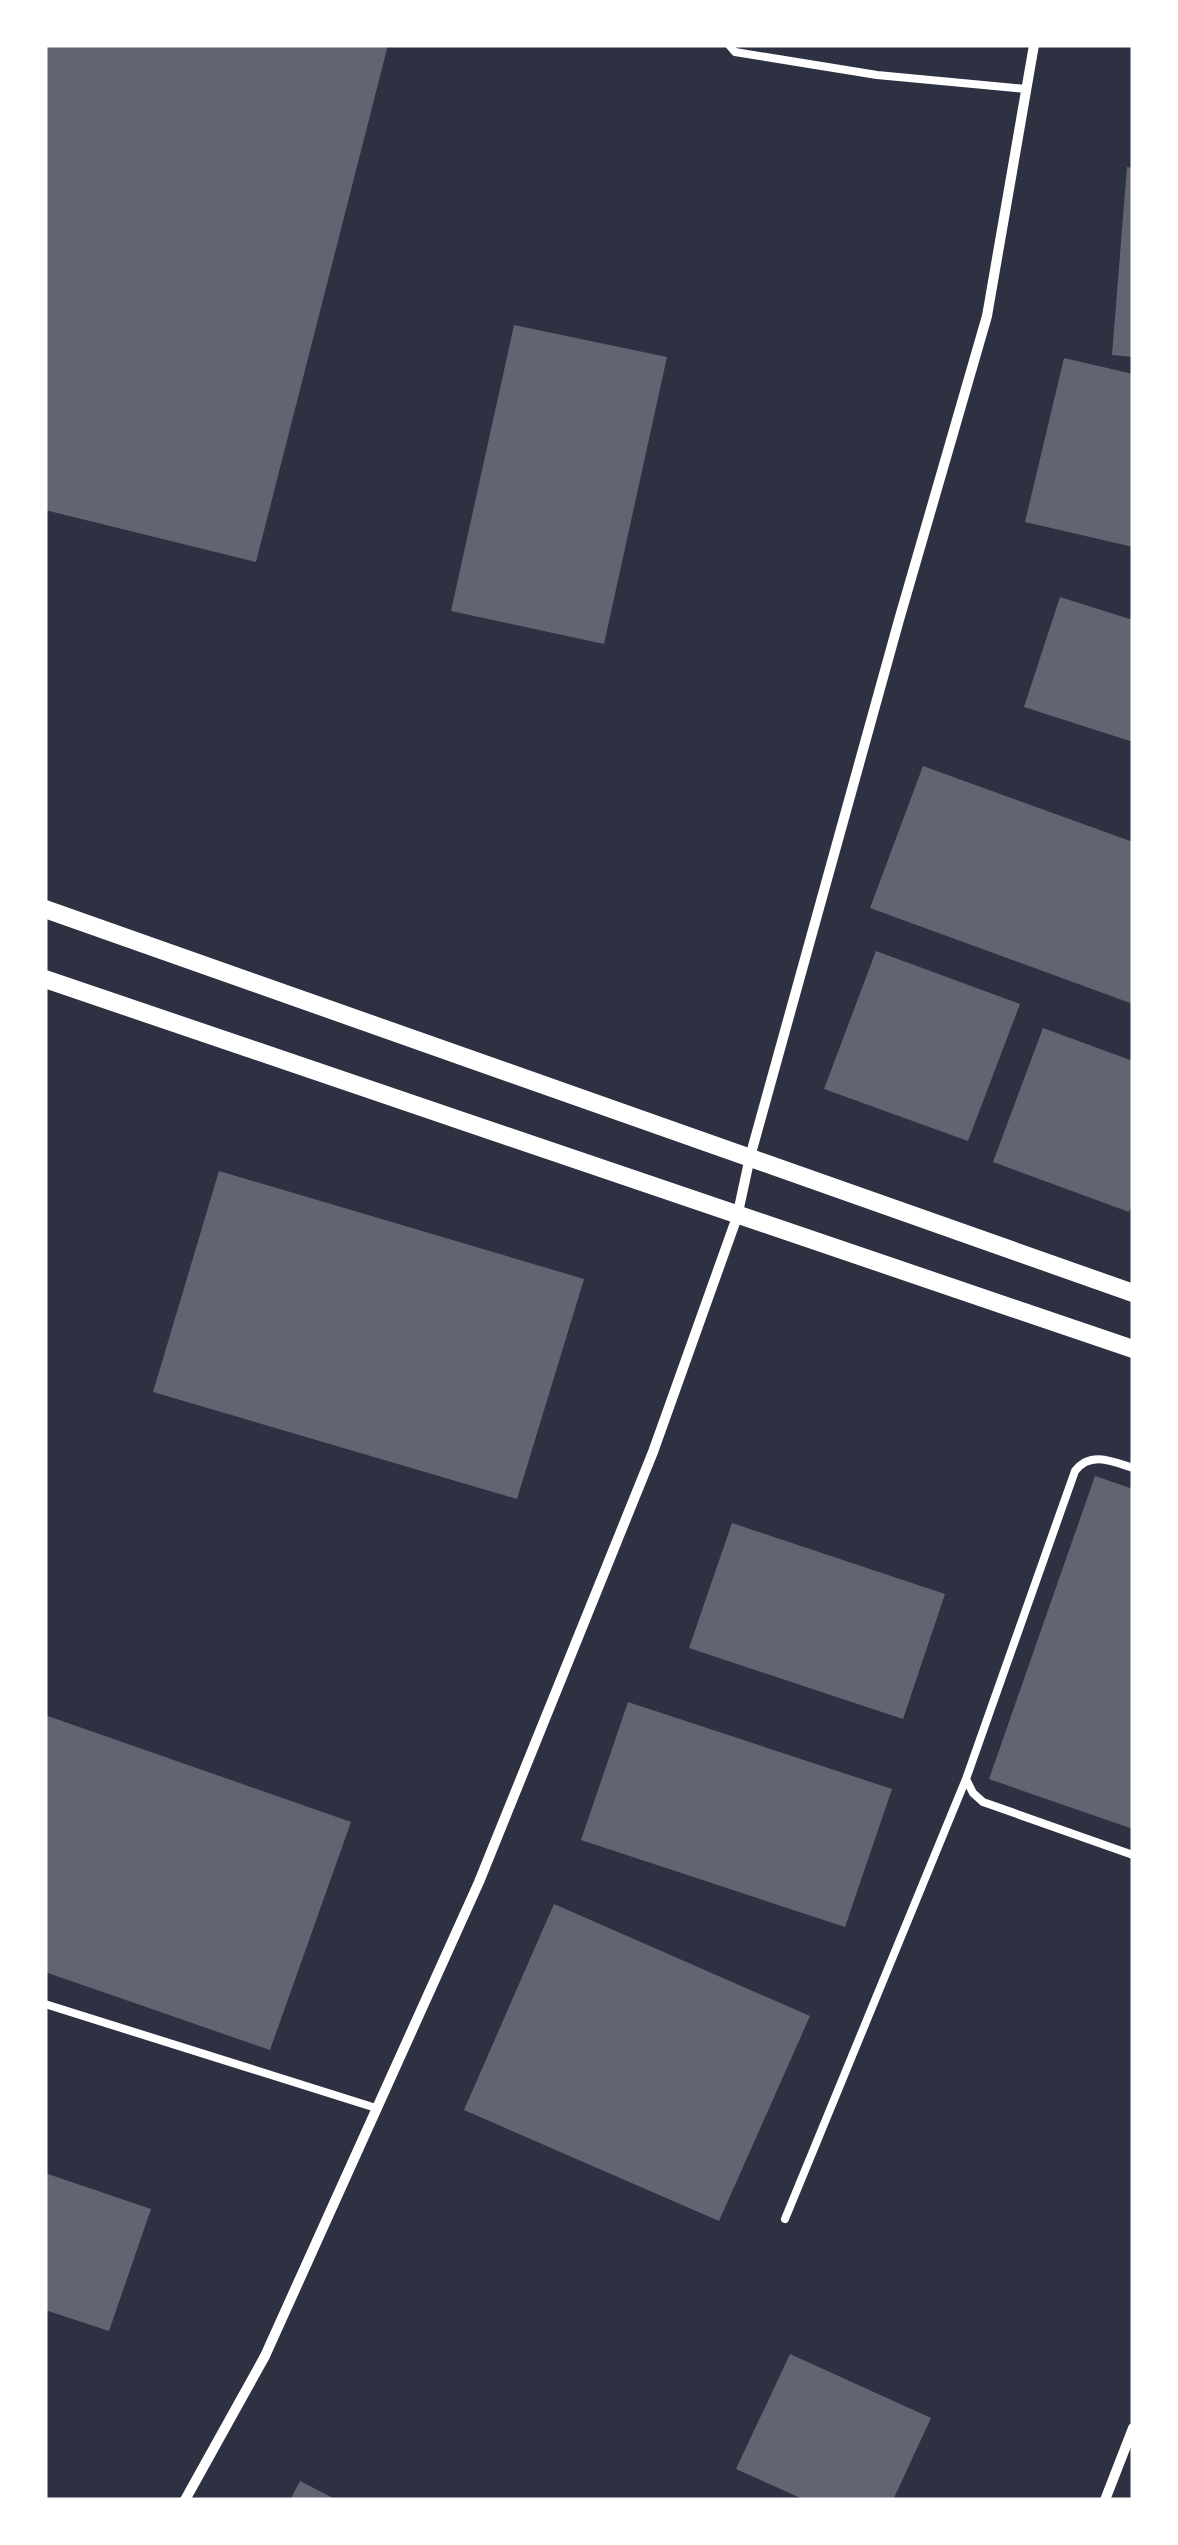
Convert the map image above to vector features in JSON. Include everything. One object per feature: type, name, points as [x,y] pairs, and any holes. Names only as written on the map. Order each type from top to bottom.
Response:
[{"type":"street","points":[[184,2500],[264,2356],[478,1882],[653,1452],[737,1217],[894,639],[988,316],[1034,45]]},
{"type":"street","points":[[45,909],[1133,1292]]},
{"type":"street","points":[[45,979],[1133,1349]]},
{"type":"street","points":[[1104,2500],[1133,2428]]},
{"type":"lane","points":[[729,45],[736,52],[876,75],[1026,89]]},
{"type":"lane","points":[[786,2219],[966,1779],[1074,1471],[1094,1458],[1133,1468]]},
{"type":"lane","points":[[966,1779],[972,1793],[982,1802],[1133,1855]]},
{"type":"lane","points":[[45,2004],[376,2108]]},
{"type":"building","points":[[45,45],[388,45],[256,562],[45,510]]},
{"type":"building","points":[[1127,167],[1133,168],[1133,357],[1112,355]]},
{"type":"building","points":[[514,325],[667,357],[604,644],[451,611]]},
{"type":"building","points":[[1064,358],[1133,374],[1133,547],[1025,522]]},
{"type":"building","points":[[1060,597],[1133,620],[1133,742],[1024,707]]},
{"type":"building","points":[[923,766],[1133,842],[1133,1004],[870,908]]},
{"type":"building","points":[[876,951],[1020,1004],[968,1141],[824,1089]]},
{"type":"building","points":[[1043,1028],[1133,1061],[1133,1200],[1129,1212],[993,1162]]},
{"type":"building","points":[[219,1171],[584,1279],[517,1499],[153,1392]]},
{"type":"building","points":[[1095,1476],[1133,1489],[1133,1829],[989,1779]]},
{"type":"building","points":[[732,1523],[945,1594],[903,1719],[689,1648]]},
{"type":"building","points":[[628,1702],[892,1789],[845,1927],[581,1840]]},
{"type":"building","points":[[45,1715],[351,1822],[270,2050],[45,1972]]},
{"type":"building","points":[[554,1904],[810,2016],[719,2221],[464,2110]]},
{"type":"building","points":[[45,2173],[151,2209],[109,2331],[45,2310]]},
{"type":"building","points":[[790,2354],[931,2418],[893,2500],[805,2500],[736,2469]]},
{"type":"building","points":[[300,2481],[337,2500],[290,2500]]}]
